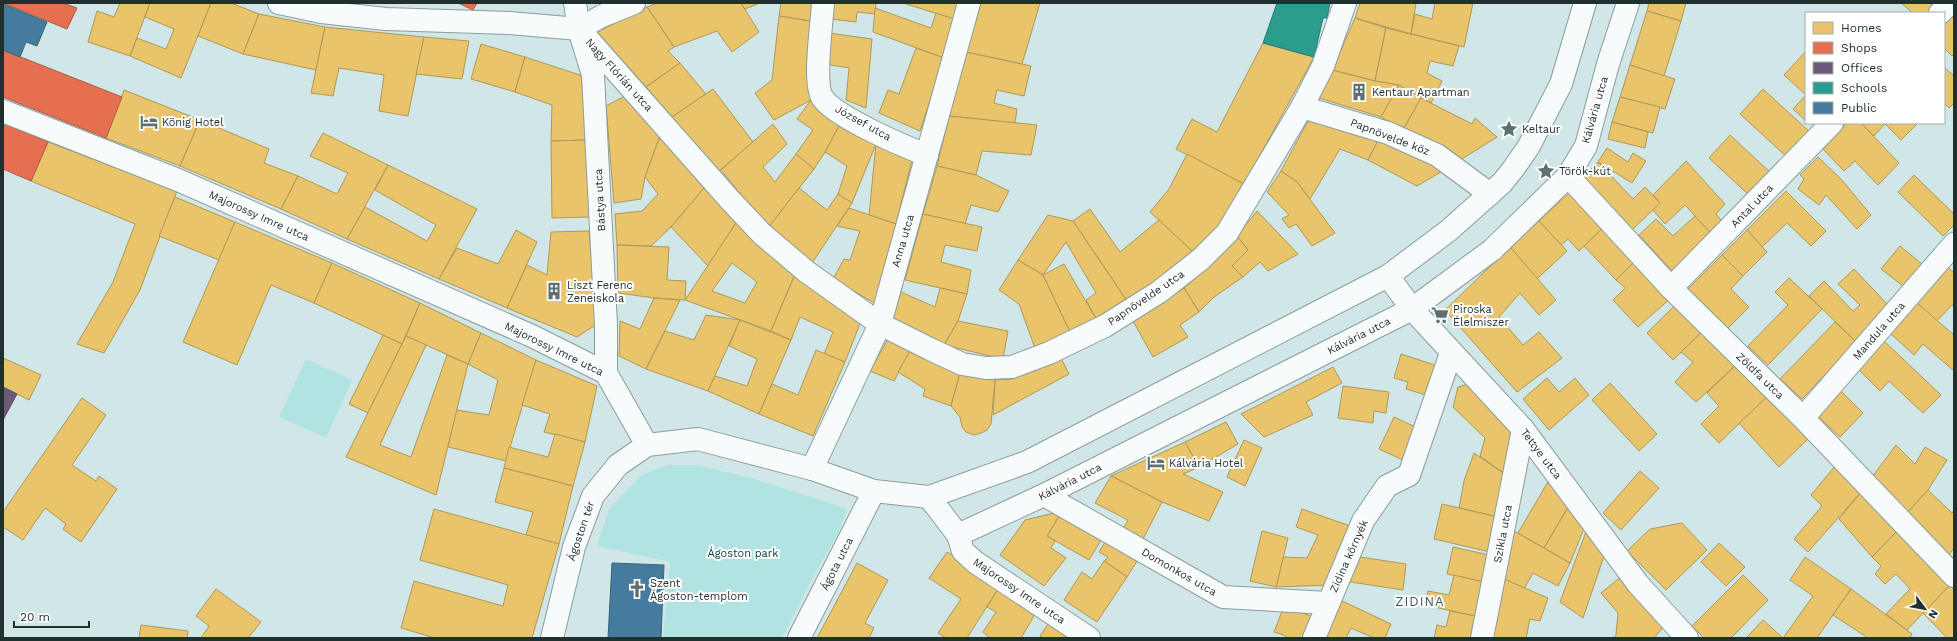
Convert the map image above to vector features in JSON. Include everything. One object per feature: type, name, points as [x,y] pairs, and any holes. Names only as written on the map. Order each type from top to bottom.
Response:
[{"type":"street","name":"Nagy Flórián utca","points":[[279,3],[321,12],[386,19],[509,23],[578,29],[762,234],[807,272],[880,324]]},
{"type":"street","name":"Bástya utca","points":[[575,3],[578,29],[593,75],[606,325],[606,373]]},
{"type":"street","points":[[578,29],[602,16],[634,3]]},
{"type":"street","name":"József utca","points":[[823,3],[818,80],[822,96],[832,108],[865,127],[927,156]]},
{"type":"street","name":"Anna utca","points":[[812,469],[880,324],[969,3]]},
{"type":"street","name":"Papnövelde utca","points":[[880,324],[962,364],[986,368],[1012,367],[1049,353],[1105,326],[1159,292],[1201,259],[1227,233],[1302,107],[1323,66],[1345,3]]},
{"type":"street","points":[[647,445],[698,439],[812,469],[874,491],[929,497],[1027,462],[1388,276],[1448,231],[1502,184],[1529,146],[1557,91],[1584,3]]},
{"type":"street","name":"Kálvária utca","points":[[958,535],[1044,495],[1412,309],[1492,250],[1568,176],[1586,146],[1608,64],[1628,3]]},
{"type":"street","points":[[1941,12],[1950,3]]},
{"type":"street","name":"Papnövelde köz","points":[[1302,107],[1388,133],[1437,155],[1490,194]]},
{"type":"street","name":"Majorossy Imre utca","points":[[3,111],[185,184],[532,336],[606,373],[647,445]]},
{"type":"street","name":"Antal utca","points":[[1671,288],[1831,124]]},
{"type":"street","name":"Zöldfa utca","points":[[1568,176],[1671,288],[1803,418],[1953,574]]},
{"type":"street","name":"Mandula utca","points":[[1803,418],[1954,244]]},
{"type":"street","name":"Tettye utca","points":[[1388,276],[1412,309],[1451,353],[1523,429],[1638,584],[1687,638]]},
{"type":"street","name":"Zidina környék","points":[[1314,638],[1363,521],[1387,486],[1408,475],[1451,353]]},
{"type":"street","name":"Szikla utca","points":[[1482,638],[1523,429]]},
{"type":"street","name":"Ágoston tér","points":[[552,638],[574,547],[594,496],[618,465],[647,445]]},
{"type":"street","name":"Ágota utca","points":[[799,638],[874,491]]},
{"type":"street","name":"Domonkos utca","points":[[1044,495],[1223,597],[1328,603]]},
{"type":"street","name":"Majorossy Imre utca","points":[[929,497],[958,535],[963,551],[975,562],[1089,638]]},
{"type":"green space","points":[[306,359],[352,380],[326,438],[279,417]]},
{"type":"green space","name":"Ágoston park","points":[[667,465],[697,465],[755,479],[847,509],[839,532],[814,575],[782,638],[663,638],[670,562],[597,546],[609,509],[642,475]]},
{"type":"building: Homes","points":[[120,3],[150,3],[130,56],[88,42],[97,11],[114,17]]},
{"type":"building: Homes","points":[[150,3],[211,3],[181,78],[130,56],[137,38],[166,49],[174,29],[145,17]]},
{"type":"building: Homes","points":[[211,3],[231,3],[259,14],[243,54],[198,36]]},
{"type":"building: Homes","points":[[658,3],[741,3],[759,32],[732,52],[717,31],[674,47],[647,7]]},
{"type":"building: Homes","points":[[741,3],[760,3],[745,9]]},
{"type":"building: Homes","points":[[781,3],[818,3],[816,22],[779,16]]},
{"type":"building: Homes","points":[[833,3],[876,3],[875,14],[857,12],[856,22],[831,19]]},
{"type":"building: Homes","points":[[903,3],[962,3],[957,20]]},
{"type":"building: Homes","points":[[981,3],[1040,3],[1022,64],[966,52]]},
{"type":"building: Homes","points":[[1360,3],[1416,3],[1411,34],[1355,18]]},
{"type":"building: Homes","points":[[1435,3],[1473,3],[1464,47],[1411,34],[1415,14],[1432,19]]},
{"type":"building: Homes","points":[[1649,3],[1686,3],[1681,21],[1647,11]]},
{"type":"building: Homes","points":[[1901,3],[1936,3],[1929,12],[1912,12]]},
{"type":"building: Homes","points":[[647,7],[674,47],[668,51],[680,63],[646,87],[597,32]]},
{"type":"building: Homes","points":[[875,8],[931,28],[936,13],[957,20],[944,58],[873,32]]},
{"type":"building: Homes","points":[[1647,11],[1681,21],[1664,76],[1630,65]]},
{"type":"building: Homes","points":[[1954,11],[1954,54],[1952,56],[1945,49],[1945,20]]},
{"type":"building: Homes","points":[[259,14],[325,27],[316,70],[243,54]]},
{"type":"building: Homes","points":[[779,16],[816,22],[811,100],[774,120],[755,93],[772,80]]},
{"type":"building: Homes","points":[[1355,18],[1386,28],[1375,81],[1332,70]]},
{"type":"building: Homes","points":[[325,27],[424,37],[408,116],[379,111],[384,75],[339,68],[333,96],[311,93]]},
{"type":"building: Homes","points":[[1386,28],[1459,46],[1453,66],[1430,61],[1427,73],[1442,81],[1431,103],[1399,85],[1375,81]]},
{"type":"building: Homes","points":[[829,33],[872,39],[866,108],[846,100],[849,68],[825,64]]},
{"type":"building: Homes","points":[[424,37],[469,41],[462,79],[416,74]]},
{"type":"building: Homes","points":[[1263,43],[1314,57],[1244,184],[1176,149],[1192,119],[1217,132]]},
{"type":"building: Homes","points":[[481,44],[525,57],[515,92],[471,79]]},
{"type":"building: Homes","points":[[916,48],[944,58],[920,131],[879,113],[888,90],[899,94]]},
{"type":"building: Homes","points":[[966,52],[1031,66],[1024,96],[997,90],[994,103],[1017,109],[1015,123],[949,116]]},
{"type":"building: Homes","points":[[1805,52],[1805,94],[1784,75]]},
{"type":"building: Homes","points":[[525,57],[586,77],[588,140],[551,141],[552,105],[515,92]]},
{"type":"building: Homes","points":[[680,63],[706,94],[672,117],[646,87]]},
{"type":"building: Homes","points":[[1630,65],[1675,79],[1665,109],[1620,97]]},
{"type":"building: Homes","points":[[1945,68],[1954,76],[1954,103],[1949,108],[1945,104]]},
{"type":"building: Homes","name":"Kentaur Apartman","points":[[1332,70],[1375,81],[1399,85],[1381,117],[1319,98]]},
{"type":"building: Homes","points":[[1399,85],[1421,98],[1403,130],[1381,117]]},
{"type":"building: Homes","points":[[713,89],[753,142],[718,172],[672,117]]},
{"type":"building: Homes","points":[[1763,89],[1811,133],[1788,158],[1740,114]]},
{"type":"building: Homes","points":[[124,90],[200,120],[180,166],[106,138]]},
{"type":"building: Homes","points":[[625,96],[660,136],[645,177],[641,199],[614,203],[606,106]]},
{"type":"building: Homes","points":[[1805,96],[1805,120],[1793,109]]},
{"type":"building: Homes","points":[[1620,97],[1660,107],[1653,133],[1612,122]]},
{"type":"building: Homes","points":[[1421,98],[1472,124],[1475,118],[1497,137],[1462,159],[1403,130]]},
{"type":"building: Homes","points":[[811,100],[840,124],[814,169],[796,154],[813,130],[797,119]]},
{"type":"building: Homes","points":[[949,116],[1037,125],[1031,155],[982,151],[976,175],[937,166]]},
{"type":"building: Homes","points":[[1309,119],[1380,137],[1368,160],[1340,149],[1310,199],[1297,182],[1281,171]]},
{"type":"building: Homes","points":[[200,120],[269,149],[264,163],[298,176],[281,209],[180,166]]},
{"type":"building: Homes","points":[[1612,122],[1648,132],[1645,148],[1608,139]]},
{"type":"building: Homes","points":[[773,124],[787,144],[763,167],[775,182],[796,154],[814,169],[768,228],[721,170]]},
{"type":"building: Homes","points":[[840,124],[876,144],[852,203],[838,194],[847,166],[825,152]]},
{"type":"building: Homes","points":[[1846,124],[1862,124],[1899,163],[1878,185],[1855,161],[1844,171],[1822,148]]},
{"type":"building: Homes","points":[[1862,124],[1885,124],[1874,136]]},
{"type":"building: Homes","points":[[1885,124],[1917,124],[1901,140]]},
{"type":"building: Homes","points":[[323,133],[388,165],[347,239],[281,209],[298,176],[337,194],[348,173],[310,156]]},
{"type":"building: Homes","points":[[1730,135],[1772,174],[1751,197],[1709,158]]},
{"type":"building: Homes","points":[[660,136],[705,187],[671,227],[651,246],[617,245],[615,214],[642,211],[658,194],[645,177]]},
{"type":"building: Homes","points":[[1380,137],[1446,169],[1417,186],[1368,160]]},
{"type":"building: Homes","points":[[588,140],[589,217],[552,218],[551,141]]},
{"type":"building: Homes","points":[[48,142],[177,191],[140,290],[104,353],[77,344],[113,282],[135,224],[31,181]]},
{"type":"building: Homes","points":[[876,144],[912,160],[896,224],[869,215]]},
{"type":"building: Homes","points":[[1607,148],[1628,162],[1633,153],[1646,161],[1632,183],[1598,162]]},
{"type":"building: Homes","points":[[1187,154],[1244,184],[1216,230],[1194,253],[1150,212],[1169,189]]},
{"type":"building: Homes","points":[[1818,157],[1841,179],[1871,215],[1857,229],[1826,195],[1819,205],[1798,189],[1804,179],[1800,175]]},
{"type":"building: Homes","points":[[1686,161],[1725,204],[1716,214],[1725,225],[1714,237],[1685,205],[1665,224],[1653,210],[1660,203],[1653,195]]},
{"type":"building: Homes","points":[[1598,162],[1633,199],[1645,187],[1660,203],[1631,231],[1581,179]]},
{"type":"building: Homes","points":[[388,165],[477,209],[439,279],[347,239],[365,207],[427,241],[436,225],[375,190]]},
{"type":"building: Homes","points":[[937,166],[976,175],[1009,191],[998,212],[971,205],[965,224],[923,214]]},
{"type":"building: Homes","points":[[1281,171],[1297,182],[1335,233],[1312,246],[1296,224],[1289,228],[1282,219],[1289,215],[1267,192]]},
{"type":"building: Homes","points":[[1914,175],[1954,214],[1954,225],[1943,236],[1898,192]]},
{"type":"building: Homes","points":[[705,187],[736,223],[708,266],[671,227]]},
{"type":"building: Homes","points":[[799,188],[827,210],[838,194],[852,203],[812,263],[768,228]]},
{"type":"building: Homes","points":[[1571,191],[1603,228],[1579,251],[1568,239],[1561,245],[1539,221]]},
{"type":"building: Homes","points":[[1786,191],[1826,231],[1811,246],[1787,223],[1762,247],[1747,230]]},
{"type":"building: Homes","points":[[175,197],[235,222],[219,260],[159,236]]},
{"type":"building: Homes","points":[[849,208],[896,224],[876,304],[833,279],[844,259],[850,260],[860,231],[837,226]]},
{"type":"building: Homes","points":[[1090,209],[1120,252],[1159,220],[1194,253],[1129,304],[1073,221]]},
{"type":"building: Homes","points":[[1257,211],[1298,254],[1268,271],[1260,262],[1243,277],[1232,266],[1248,250],[1237,236]]},
{"type":"building: Homes","points":[[923,214],[982,227],[977,251],[945,245],[941,262],[971,270],[967,294],[905,280]]},
{"type":"building: Homes","points":[[1048,215],[1073,221],[1129,304],[1098,322],[1086,300],[1096,293],[1066,242],[1043,275],[1018,260]]},
{"type":"building: Homes","points":[[1695,216],[1714,237],[1675,274],[1639,235],[1656,219],[1673,236]]},
{"type":"building: Homes","points":[[1539,221],[1567,251],[1537,279],[1510,247]]},
{"type":"building: Homes","points":[[235,222],[332,263],[314,303],[271,285],[237,365],[183,342]]},
{"type":"building: Homes","points":[[736,223],[796,272],[771,331],[685,300]],"holes":[[[732,263],[757,282],[745,303],[712,291]]]},
{"type":"building: Homes","points":[[1603,228],[1634,262],[1616,280],[1584,246]]},
{"type":"building: Homes","points":[[516,230],[537,242],[507,308],[439,279],[457,248],[498,264]]},
{"type":"building: Homes","points":[[1747,230],[1767,252],[1743,276],[1722,255]]},
{"type":"building: Homes","name":"Liszt Ferenc Zeneiskola","points":[[589,231],[597,324],[577,337],[507,308],[527,265],[547,275],[551,232]]},
{"type":"building: Homes","points":[[1237,236],[1248,250],[1232,266],[1243,277],[1214,297],[1199,312],[1184,288],[1209,266]]},
{"type":"building: Homes","points":[[617,245],[669,247],[667,280],[686,281],[685,300],[654,298],[618,293]]},
{"type":"building: Homes","points":[[1900,246],[1922,264],[1903,286],[1881,269]]},
{"type":"building: Homes","points":[[1510,247],[1556,300],[1539,315],[1520,293],[1499,317],[1523,345],[1539,332],[1562,358],[1517,392],[1445,310]]},
{"type":"building: Homes","points":[[1722,255],[1743,276],[1731,289],[1749,307],[1728,328],[1688,289]]},
{"type":"building: Homes","points":[[1018,260],[1043,275],[1072,336],[1036,351],[1019,304],[999,290]]},
{"type":"building: Homes","points":[[1634,262],[1671,298],[1638,327],[1613,300],[1625,288],[1616,280]]},
{"type":"building: Homes","points":[[332,263],[420,303],[402,344],[314,303]]},
{"type":"building: Homes","points":[[1064,264],[1098,322],[1072,336],[1043,275]]},
{"type":"building: Homes","points":[[1948,267],[1954,273],[1954,306],[1952,305],[1937,321],[1917,303]]},
{"type":"building: Homes","points":[[1854,269],[1889,306],[1856,342],[1809,296],[1824,281],[1853,311],[1860,305],[1838,284]]},
{"type":"building: Homes","points":[[796,272],[861,321],[845,362],[824,354],[833,332],[800,317],[791,340],[771,331]]},
{"type":"building: Homes","points":[[1789,278],[1822,309],[1768,365],[1748,346],[1788,305],[1775,292]]},
{"type":"building: Homes","points":[[940,288],[967,294],[958,321],[944,345],[893,318],[901,292],[935,307]]},
{"type":"building: Homes","points":[[1184,288],[1199,312],[1180,325],[1188,337],[1153,357],[1133,321]]},
{"type":"building: Homes","points":[[654,298],[680,300],[646,369],[619,356],[620,321],[640,329]]},
{"type":"building: Homes","points":[[420,303],[481,333],[468,364],[406,336]]},
{"type":"building: Homes","points":[[1677,303],[1704,330],[1673,360],[1647,333]]},
{"type":"building: Homes","points":[[1917,303],[1954,335],[1954,371],[1923,344],[1914,355],[1890,333]]},
{"type":"building: Homes","points":[[706,315],[740,320],[708,391],[646,369],[665,331],[694,340]]},
{"type":"building: Homes","points":[[740,320],[791,340],[759,414],[708,391],[715,376],[747,386],[757,359],[729,346]]},
{"type":"building: Homes","points":[[958,321],[1008,331],[1003,359],[944,345]]},
{"type":"building: Homes","points":[[1835,322],[1856,342],[1802,399],[1780,379]]},
{"type":"building: Homes","points":[[1704,330],[1738,363],[1696,402],[1675,382],[1693,362],[1681,352]]},
{"type":"building: Homes","points":[[481,333],[536,360],[506,461],[448,447],[456,410],[489,415],[498,380],[468,364]]},
{"type":"building: Homes","points":[[383,335],[402,344],[368,413],[349,404]]},
{"type":"building: Homes","points":[[406,336],[426,345],[380,445],[411,457],[447,355],[468,364],[436,495],[346,457]]},
{"type":"building: Homes","points":[[889,337],[911,349],[894,381],[870,371]]},
{"type":"building: Homes","points":[[1884,341],[1941,395],[1923,413],[1889,381],[1880,391],[1858,369]]},
{"type":"building: Homes","points":[[911,349],[960,373],[951,406],[923,396],[925,389],[898,372]]},
{"type":"building: Homes","points":[[816,350],[845,362],[813,436],[759,414],[772,384],[798,395]]},
{"type":"building: Homes","points":[[1401,354],[1438,366],[1429,396],[1406,389],[1408,382],[1394,378]]},
{"type":"building: Homes","points":[[3,358],[41,375],[29,400],[3,387]]},
{"type":"building: Homes","points":[[1061,358],[1069,374],[993,415],[995,380],[1012,379]]},
{"type":"building: Homes","points":[[536,360],[597,386],[585,442],[544,432],[550,414],[522,405]]},
{"type":"building: Homes","points":[[1738,363],[1769,395],[1719,443],[1701,424],[1719,406],[1707,393]]},
{"type":"building: Homes","points":[[1333,367],[1342,383],[1306,402],[1313,415],[1264,437],[1241,414]]},
{"type":"building: Homes","points":[[960,373],[995,380],[991,424],[987,430],[981,433],[974,435],[966,432],[962,427],[960,417],[951,406]]},
{"type":"building: Homes","points":[[1547,378],[1559,392],[1575,378],[1589,395],[1549,430],[1523,399]]},
{"type":"building: Homes","points":[[1610,383],[1657,434],[1639,451],[1592,400]]},
{"type":"building: Homes","points":[[1468,384],[1514,429],[1506,475],[1480,456],[1485,438],[1453,407],[1458,387]]},
{"type":"building: Homes","points":[[1343,386],[1389,392],[1386,413],[1374,411],[1373,423],[1338,418]]},
{"type":"building: Homes","points":[[1840,390],[1863,413],[1840,437],[1816,415]]},
{"type":"building: Homes","points":[[1769,395],[1809,438],[1779,467],[1739,423]]},
{"type":"building: Homes","points":[[82,398],[106,415],[72,465],[96,481],[99,476],[117,489],[81,542],[63,529],[66,524],[45,508],[23,540],[3,527],[3,512]]},
{"type":"building: Homes","points":[[1394,417],[1420,429],[1405,461],[1379,449]]},
{"type":"building: Homes","points":[[1226,422],[1238,444],[1199,467],[1185,442]]},
{"type":"building: Homes","points":[[555,434],[585,442],[573,486],[504,468],[509,447],[548,457]]},
{"type":"building: Homes","points":[[1244,440],[1262,448],[1245,486],[1227,477]]},
{"type":"building: Homes","points":[[1185,442],[1199,467],[1183,474],[1223,492],[1209,521],[1162,502],[1111,476]]},
{"type":"building: Homes","points":[[1896,445],[1915,464],[1925,447],[1947,460],[1928,490],[1906,514],[1872,477]]},
{"type":"building: Homes","points":[[1474,453],[1506,475],[1498,517],[1459,508],[1464,481]]},
{"type":"building: Homes","points":[[1835,466],[1862,491],[1808,552],[1794,539],[1822,506],[1811,495]]},
{"type":"building: Homes","points":[[504,468],[573,486],[559,544],[526,535],[533,512],[495,502]]},
{"type":"building: Homes","points":[[1640,471],[1659,488],[1621,530],[1603,513]]},
{"type":"building: Homes","points":[[1111,476],[1162,502],[1143,539],[1123,529],[1128,520],[1095,503]]},
{"type":"building: Homes","points":[[1549,480],[1570,504],[1544,548],[1518,533]]},
{"type":"building: Homes","points":[[1928,490],[1952,513],[1954,510],[1954,548],[1949,555],[1906,514]]},
{"type":"building: Homes","points":[[1862,491],[1898,530],[1872,557],[1839,519]]},
{"type":"building: Homes","points":[[1442,504],[1498,517],[1490,552],[1434,539]]},
{"type":"building: Homes","points":[[1570,504],[1585,526],[1570,563],[1544,548]]},
{"type":"building: Homes","points":[[434,509],[559,544],[532,638],[435,638],[401,628],[414,581],[503,606],[508,585],[420,560]]},
{"type":"building: Homes","points":[[1302,509],[1356,528],[1328,585],[1276,587],[1283,557],[1307,558],[1318,535],[1296,527]]},
{"type":"building: Homes","points":[[1062,511],[1104,535],[1089,560],[1047,536]]},
{"type":"building: Homes","points":[[1062,511],[1047,536],[1055,541],[1051,548],[1066,558],[1044,586],[1000,555],[1025,520]]},
{"type":"building: Homes","points":[[1682,523],[1707,550],[1666,590],[1627,551],[1650,529]]},
{"type":"building: Homes","points":[[1587,529],[1604,556],[1583,618],[1560,602]]},
{"type":"building: Homes","points":[[1898,530],[1950,585],[1907,630],[1886,614],[1910,589],[1896,574],[1885,584],[1875,574],[1881,566],[1872,557]]},
{"type":"building: Homes","points":[[1262,531],[1288,538],[1276,587],[1250,581]]},
{"type":"building: Homes","points":[[1514,531],[1570,563],[1558,586],[1533,573],[1524,589],[1504,579]]},
{"type":"building: Homes","points":[[1108,537],[1141,555],[1127,577],[1104,561],[1108,557],[1099,552]]},
{"type":"building: Homes","points":[[1719,543],[1745,567],[1726,586],[1701,562]]},
{"type":"building: Homes","points":[[1453,547],[1489,555],[1483,582],[1447,574]]},
{"type":"building: Homes","points":[[947,552],[1000,586],[967,638],[946,638],[938,633],[961,599],[929,578]]},
{"type":"building: Homes","points":[[1354,556],[1406,564],[1403,590],[1344,581]]},
{"type":"building: Homes","points":[[1805,557],[1851,589],[1817,638],[1783,638],[1813,596],[1790,580]]},
{"type":"building: Homes","points":[[1104,561],[1127,577],[1097,622],[1064,600],[1082,572],[1092,579]]},
{"type":"building: Homes","points":[[857,563],[888,580],[865,623],[874,628],[869,638],[817,638]]},
{"type":"building: Homes","points":[[1454,575],[1483,582],[1475,616],[1425,605],[1428,591],[1449,595]]},
{"type":"building: Homes","points":[[1623,575],[1665,625],[1654,638],[1614,638],[1616,635],[1618,613],[1601,593]]},
{"type":"building: Homes","points":[[1743,575],[1768,600],[1731,638],[1704,638],[1692,626]]},
{"type":"building: Homes","points":[[1504,579],[1548,598],[1540,621],[1530,619],[1526,638],[1490,638]]},
{"type":"building: Homes","points":[[1950,585],[1954,590],[1954,638],[1947,638],[1923,613]]},
{"type":"building: Homes","points":[[1000,586],[1038,609],[1021,638],[990,638],[983,632],[996,612],[987,607]]},
{"type":"building: Homes","points":[[216,589],[261,622],[248,638],[201,638],[209,626],[196,616]]},
{"type":"building: Homes","points":[[1851,589],[1912,634],[1910,638],[1868,638],[1833,615]]},
{"type":"building: Homes","points":[[1336,598],[1391,624],[1385,638],[1374,638],[1351,628],[1346,638],[1324,638]]},
{"type":"building: Homes","points":[[1284,606],[1316,618],[1309,638],[1285,638],[1286,636],[1274,632]]},
{"type":"building: Homes","points":[[1450,611],[1475,616],[1470,638],[1434,638],[1437,625],[1446,627]]},
{"type":"building: Homes","points":[[1052,618],[1082,638],[1044,638],[1040,636]]},
{"type":"building: Homes","points":[[1763,620],[1783,638],[1746,638]]},
{"type":"building: Homes","points":[[141,625],[188,631],[187,638],[139,638]]},
{"type":"building: Shops","points":[[3,3],[63,3],[77,8],[67,29]]},
{"type":"building: Shops","points":[[458,3],[477,3],[473,10]]},
{"type":"building: Shops","points":[[3,50],[122,97],[106,138],[3,97]]},
{"type":"building: Shops","points":[[3,123],[48,142],[31,181],[3,169]]},
{"type":"building: Offices","points":[[3,387],[17,394],[3,420]]},
{"type":"building: Schools","points":[[1277,3],[1330,3],[1327,18],[1323,18],[1314,57],[1263,43]]},
{"type":"building: Public","points":[[3,4],[47,22],[37,46],[26,42],[20,57],[3,50]]},
{"type":"building: Public","name":"Szent Ágoston-templom","points":[[612,563],[664,565],[661,638],[608,638]]},
{"type":"place","name":"Kentaur Apartman","points":[[1359,92]]},
{"type":"place","name":"König Hotel","points":[[149,122]]},
{"type":"place","name":"Keltaur","points":[[1509,129]]},
{"type":"place","name":"Török-kút","points":[[1546,171]]},
{"type":"place","name":"Liszt Ferenc Zeneiskola","points":[[554,291]]},
{"type":"place","name":"Piroska Élelmiszer","points":[[1440,315]]},
{"type":"place","name":"Kálvária Hotel","points":[[1156,463]]},
{"type":"place","name":"Szent Ágoston-templom","points":[[637,589]]},
{"type":"district","name":"ZIDINA","points":[[1420,601]]}]
